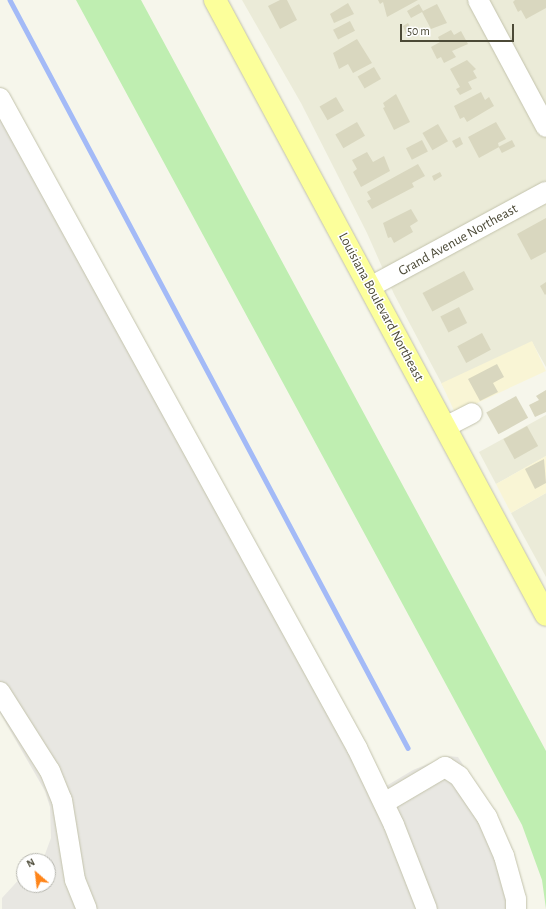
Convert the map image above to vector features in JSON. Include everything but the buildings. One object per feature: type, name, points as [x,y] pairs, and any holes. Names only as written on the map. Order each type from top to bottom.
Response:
[{"type":"main road","name":"Louisiana Boulevard Northeast","points":[[215,0],[546,615]]},
{"type":"street","points":[[478,0],[546,127]]},
{"type":"street","points":[[0,98],[248,547],[357,748],[384,803],[427,909]]},
{"type":"street","name":"Grand Avenue Northeast","points":[[370,287],[546,192]]},
{"type":"street","points":[[446,427],[472,413]]},
{"type":"street","points":[[0,692],[33,742],[62,800],[76,880],[87,909]]},
{"type":"street","points":[[384,803],[445,767],[459,776],[487,818],[504,856],[516,899],[516,909]]},
{"type":"shaded area","points":[[242,0],[546,0],[546,367],[532,342],[444,388],[394,294],[367,233],[301,103]]},
{"type":"shaded area","points":[[0,87],[386,786],[413,770],[448,756],[458,757],[475,783],[523,909],[2,909],[2,898],[16,883],[16,893],[56,893],[56,853],[45,853],[51,838],[50,807],[45,791],[0,713]]},
{"type":"shaded area","points":[[532,341],[546,371],[455,413],[441,383]]},
{"type":"shaded area","points":[[546,415],[546,456],[496,484],[479,452]]},
{"type":"shaded area","points":[[546,456],[546,493],[511,513],[496,484]]},
{"type":"shaded area","points":[[546,493],[546,577],[511,513]]},
{"type":"green space","points":[[76,0],[141,0],[546,751],[546,909],[542,880],[522,825]]},
{"type":"waterway","points":[[10,0],[408,748]]}]
